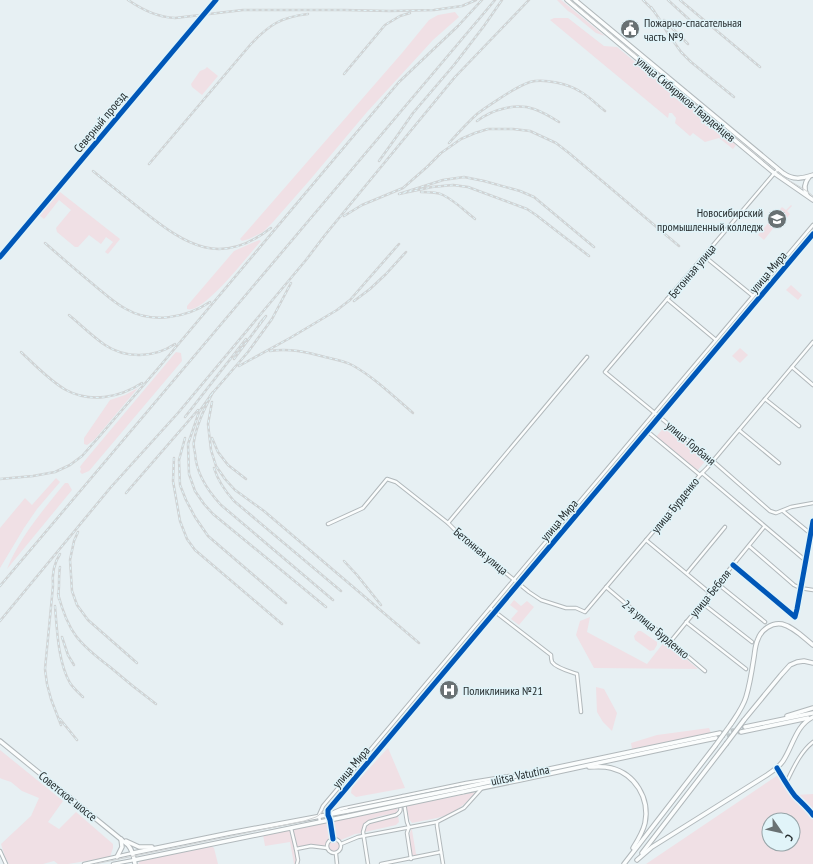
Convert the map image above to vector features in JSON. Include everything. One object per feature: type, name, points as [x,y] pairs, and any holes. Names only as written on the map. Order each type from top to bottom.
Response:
[{"type":"main road","name":"улица Сибиряков-Гвардейцев","points":[[567,0],[774,173],[813,200]]},
{"type":"main road","name":"улица Сибиряков-Гвардейцев","points":[[575,0],[778,169],[791,178],[811,176]]},
{"type":"main road","points":[[710,119],[713,115]]},
{"type":"main road","points":[[808,196],[805,192],[806,180],[811,176]]},
{"type":"main road","points":[[624,864],[715,746],[742,707],[746,696],[756,644],[763,630],[776,624],[782,624],[794,630],[813,645]]},
{"type":"main road","points":[[636,862],[744,720],[781,675],[790,665],[797,662],[804,661],[813,663]]},
{"type":"main road","points":[[777,720],[813,708]]},
{"type":"main road","points":[[745,727],[813,713]]},
{"type":"main road","points":[[636,862],[668,837],[777,768],[787,755],[799,729],[805,722],[813,717]]},
{"type":"main road","points":[[741,732],[813,717]]},
{"type":"main road","name":"ulitsa Vatutina","points":[[330,820],[516,776],[720,733]]},
{"type":"main road","name":"ulitsa Vatutina","points":[[319,816],[462,790],[483,788],[716,738]]},
{"type":"main road","name":"Советское шоссе","points":[[0,741],[121,839],[133,853]]},
{"type":"main road","points":[[576,768],[600,766],[620,771],[638,787],[646,805],[646,815],[641,834],[628,858]]},
{"type":"main road","points":[[319,816],[133,853],[134,862],[330,820]]},
{"type":"main road","points":[[121,839],[138,847],[162,847]]},
{"type":"main road","points":[[117,857],[122,847],[121,839]]},
{"type":"street","name":"Северный проезд","points":[[0,257],[216,0]]},
{"type":"street","name":"Бетонная улица","points":[[605,372],[778,169]]},
{"type":"street","points":[[813,225],[810,229],[813,233]]},
{"type":"street","name":"улица Мира","points":[[319,816],[323,806],[810,229]]},
{"type":"street","name":"улица Мира","points":[[329,815],[328,810],[334,802],[813,233]]},
{"type":"street","points":[[704,256],[753,296]]},
{"type":"street","points":[[667,299],[716,340]]},
{"type":"street","name":"улица Бурденко","points":[[519,583],[541,600],[566,608],[576,608],[585,612],[813,342]]},
{"type":"street","name":"Бетонная улица","points":[[448,524],[587,357]]},
{"type":"street","points":[[792,367],[813,385]]},
{"type":"street","name":"улица Горбаня","points":[[605,372],[660,416],[770,511],[776,513],[783,511]]},
{"type":"street","points":[[766,399],[799,426]]},
{"type":"street","points":[[739,430],[779,463]]},
{"type":"street","name":"улица Горбаня","points":[[647,431],[806,561]]},
{"type":"street","name":"Бетонная улица","points":[[328,524],[363,508],[387,479],[396,482],[519,583]]},
{"type":"street","points":[[811,534],[783,511],[791,507],[813,503]]},
{"type":"street","points":[[733,565],[794,616],[797,609],[813,521]]},
{"type":"street","points":[[687,573],[725,527]]},
{"type":"street","name":"улица Бебеля","points":[[671,641],[764,527]]},
{"type":"street","points":[[646,540],[710,593]]},
{"type":"street","points":[[749,546],[794,585],[800,588],[813,590]]},
{"type":"street","points":[[718,584],[765,622]]},
{"type":"street","name":"2-я улица Бурденко","points":[[606,587],[705,671]]},
{"type":"street","points":[[702,602],[752,642]]},
{"type":"street","points":[[490,608],[551,655],[552,662],[557,666],[577,674],[581,712]]},
{"type":"street","points":[[686,622],[746,669]]},
{"type":"street","points":[[385,733],[390,737]]},
{"type":"street","points":[[786,783],[802,754],[813,742]]},
{"type":"street","points":[[777,768],[795,796],[813,815]]},
{"type":"street","points":[[333,839],[329,815],[341,809],[478,781],[506,776],[516,776]]},
{"type":"street","points":[[341,844],[354,837],[437,822],[464,808],[483,788]]},
{"type":"street","points":[[403,796],[409,827],[407,833],[411,858]]},
{"type":"street","points":[[368,864],[363,829],[369,822],[396,815],[401,810],[398,797]]},
{"type":"street","points":[[334,802],[337,807],[341,809]]},
{"type":"street","points":[[319,816],[320,822]]},
{"type":"street","points":[[437,822],[443,864]]},
{"type":"street","points":[[291,828],[298,860],[296,864]]},
{"type":"street","points":[[327,848],[329,841],[333,839],[339,840],[341,850],[336,854]]},
{"type":"street","points":[[296,849],[311,846],[327,848],[329,852],[336,854]]},
{"type":"street","points":[[0,851],[6,864]]},
{"type":"street","points":[[381,864],[441,852]]},
{"type":"street","points":[[84,864],[133,853]]},
{"type":"street","points":[[336,854],[338,864]]},
{"type":"street","points":[[113,864],[134,862]]},
{"type":"shaded area","points":[[557,0],[561,0],[605,36],[596,33],[568,11]]},
{"type":"shaded area","points":[[455,12],[459,17],[433,40],[367,112],[273,222],[263,232],[242,241],[240,239],[429,20],[438,15]]},
{"type":"shaded area","points":[[554,18],[568,18],[604,46],[617,47],[736,145],[733,149],[719,138],[705,142],[693,133],[690,136],[675,123],[676,118],[672,113],[669,113],[668,118],[550,20]]},
{"type":"shaded area","points":[[207,67],[218,76],[202,95],[192,87],[191,84],[200,71]]},
{"type":"shaded area","points":[[60,192],[120,239],[108,254],[105,252],[113,242],[106,237],[101,244],[89,235],[78,247],[75,247],[57,232],[56,228],[71,210],[59,200],[44,219],[39,215]]},
{"type":"shaded area","points":[[791,205],[792,206],[787,211],[790,214],[779,228],[775,226],[764,240],[758,235],[782,207],[786,210]]},
{"type":"shaded area","points":[[259,240],[261,241],[237,270],[214,294],[204,303],[194,308],[187,309],[187,306],[234,251]]},
{"type":"shaded area","points":[[791,285],[802,295],[798,300],[786,290]]},
{"type":"shaded area","points":[[740,348],[748,355],[740,363],[732,356]]},
{"type":"shaded area","points":[[176,352],[181,353],[182,361],[89,471],[82,474],[80,472],[80,467],[82,464]]},
{"type":"shaded area","points":[[138,388],[94,440],[87,445],[84,444],[84,438],[110,400],[125,395]]},
{"type":"shaded area","points":[[666,425],[707,459],[697,471],[656,437]]},
{"type":"shaded area","points":[[56,478],[60,482],[37,509],[0,568],[0,528],[25,498],[32,505]]},
{"type":"shaded area","points":[[65,483],[68,483],[72,490],[7,569],[25,535]]},
{"type":"shaded area","points":[[514,600],[521,606],[527,601],[534,607],[519,625],[511,619],[518,611],[510,605]]},
{"type":"shaded area","points":[[590,617],[587,632],[647,664],[665,641],[698,669],[594,668],[576,635],[580,621]]},
{"type":"shaded area","points":[[638,631],[641,631],[657,642],[654,650],[650,651],[635,640],[634,636]]},
{"type":"shaded area","points":[[596,687],[604,689],[617,713],[612,731],[603,722],[597,712]]},
{"type":"shaded area","points":[[709,728],[711,733],[632,749],[631,743],[657,735]]},
{"type":"shaded area","points":[[388,748],[405,788],[356,797],[351,793],[352,787]]},
{"type":"shaded area","points":[[0,750],[63,801],[48,822],[59,829],[76,812],[113,844],[110,857],[68,864],[58,864],[54,861],[43,864],[9,864],[1,844],[31,816],[39,798],[22,791],[11,782],[0,778]]},
{"type":"shaded area","points":[[778,775],[790,792],[796,795],[813,794],[813,864],[646,864]]},
{"type":"shaded area","points":[[476,792],[468,801],[449,814],[412,823],[409,819],[406,806]]},
{"type":"shaded area","points":[[397,807],[398,813],[381,816],[370,820],[366,823],[362,833],[355,834],[341,840],[334,838],[332,821]]},
{"type":"shaded area","points":[[398,815],[399,822],[396,825],[365,832],[364,830],[374,822]]},
{"type":"shaded area","points":[[328,822],[332,838],[324,847],[310,845],[297,848],[293,829]]},
{"type":"shaded area","points":[[414,828],[412,830],[416,854],[418,854],[418,856],[412,855],[409,836],[411,830]]},
{"type":"shaded area","points":[[290,829],[297,860],[295,864],[290,842],[265,846],[263,835]]},
{"type":"shaded area","points":[[334,841],[338,843],[340,847],[338,851],[334,853],[330,851],[328,847],[330,843]]},
{"type":"shaded area","points":[[211,846],[214,848],[218,864],[138,864],[141,860]]},
{"type":"tunnel","points":[[720,733],[745,727]]},
{"type":"tunnel","points":[[716,738],[741,732]]},
{"type":"tram line","points":[[570,0],[781,175],[813,196]]},
{"type":"tram line","points":[[95,864],[304,821],[319,815],[813,229]]},
{"type":"railway","points":[[128,0],[150,12],[175,18],[243,10],[434,10],[462,6],[476,0]]},
{"type":"railway","points":[[0,479],[55,472],[70,465],[82,456],[160,366],[399,82],[458,26],[482,0]]},
{"type":"railway","points":[[0,586],[495,0]]},
{"type":"railway","points":[[379,161],[413,113],[454,65],[502,0]]},
{"type":"railway","points":[[0,621],[111,487],[178,413],[306,260],[455,77],[529,0]]},
{"type":"railway","points":[[643,0],[654,11]]},
{"type":"railway","points":[[668,0],[694,24]]},
{"type":"railway","points":[[680,0],[760,67]]},
{"type":"railway","points":[[651,7],[681,52],[734,97]]},
{"type":"railway","points":[[344,74],[385,25],[400,16],[410,13]]},
{"type":"railway","points":[[149,164],[258,37],[276,23],[290,17],[308,14]]},
{"type":"railway","points":[[664,20],[688,44]]},
{"type":"railway","points":[[449,143],[480,111],[511,91],[530,82],[549,81],[570,86],[584,94],[605,111]]},
{"type":"railway","points":[[477,121],[497,110],[512,107],[527,107],[537,110],[559,122]]},
{"type":"railway","points":[[344,216],[362,205],[403,188],[441,153],[461,139],[488,129],[513,129],[530,131],[556,143],[679,246]]},
{"type":"railway","points":[[93,171],[175,234],[190,242],[205,247],[220,249],[236,247],[253,240],[271,228]]},
{"type":"railway","points":[[589,256],[527,209],[468,187],[453,185],[432,187],[399,194],[443,180],[464,177],[484,181],[520,191],[534,197],[594,247]]},
{"type":"railway","points":[[421,192],[443,195],[456,203],[475,219]]},
{"type":"railway","points":[[45,243],[113,301],[136,314],[158,318],[169,317],[201,308],[210,302]]},
{"type":"railway","points":[[239,366],[337,310],[350,300],[399,244]]},
{"type":"railway","points":[[354,301],[386,274],[406,252]]},
{"type":"railway","points":[[210,396],[248,352],[272,319],[291,283]]},
{"type":"railway","points":[[69,315],[105,345],[122,353],[131,355],[149,354],[167,349],[175,344]]},
{"type":"railway","points":[[234,359],[266,316],[259,324]]},
{"type":"railway","points":[[185,417],[246,339]]},
{"type":"railway","points":[[270,351],[298,351],[335,359],[349,364],[376,381],[413,413]]},
{"type":"railway","points":[[21,352],[54,382],[75,394],[104,397],[124,392],[142,383]]},
{"type":"railway","points":[[326,607],[213,514],[195,491],[189,474],[188,444],[199,412],[213,392],[199,422],[194,442],[196,460],[203,481],[221,505],[333,600]]},
{"type":"railway","points":[[212,402],[208,424],[211,450],[216,466],[225,479],[235,490],[264,511],[419,643]]},
{"type":"railway","points":[[126,493],[198,410]]},
{"type":"railway","points":[[185,438],[179,460],[180,485],[195,517],[208,536],[286,603]]},
{"type":"railway","points":[[212,438],[218,452],[228,465],[246,479]]},
{"type":"railway","points":[[174,458],[173,481],[180,521],[187,539],[195,550],[282,624]]},
{"type":"railway","points":[[214,468],[222,486],[234,501],[341,591]]},
{"type":"railway","points":[[78,532],[74,541],[70,560],[72,591],[77,605],[88,620],[137,663]]},
{"type":"railway","points":[[60,554],[56,561],[53,573],[45,669],[51,699],[61,725]]},
{"type":"railway","points":[[344,561],[381,605]]},
{"type":"railway","points":[[59,599],[60,567]]},
{"type":"railway","points":[[58,594],[67,621],[88,649],[156,704]]},
{"type":"railway","points":[[55,606],[57,635],[66,675],[70,683],[83,697]]},
{"type":"railway","points":[[62,637],[68,655],[74,665]]},
{"type":"railway","points":[[60,719],[77,740]]},
{"type":"cycle path","points":[[0,257],[216,0]]},
{"type":"cycle path","points":[[333,839],[328,810],[813,234]]},
{"type":"cycle path","points":[[733,565],[795,617],[813,521]]},
{"type":"cycle path","points":[[777,768],[795,796],[813,815]]},
{"type":"place","name":"Пожарно-спасательная часть №9","points":[[630,29]]},
{"type":"place","name":"Новосибирский промышленный колледж","points":[[777,219]]},
{"type":"place","name":"Поликлиника №21","points":[[449,690]]}]
